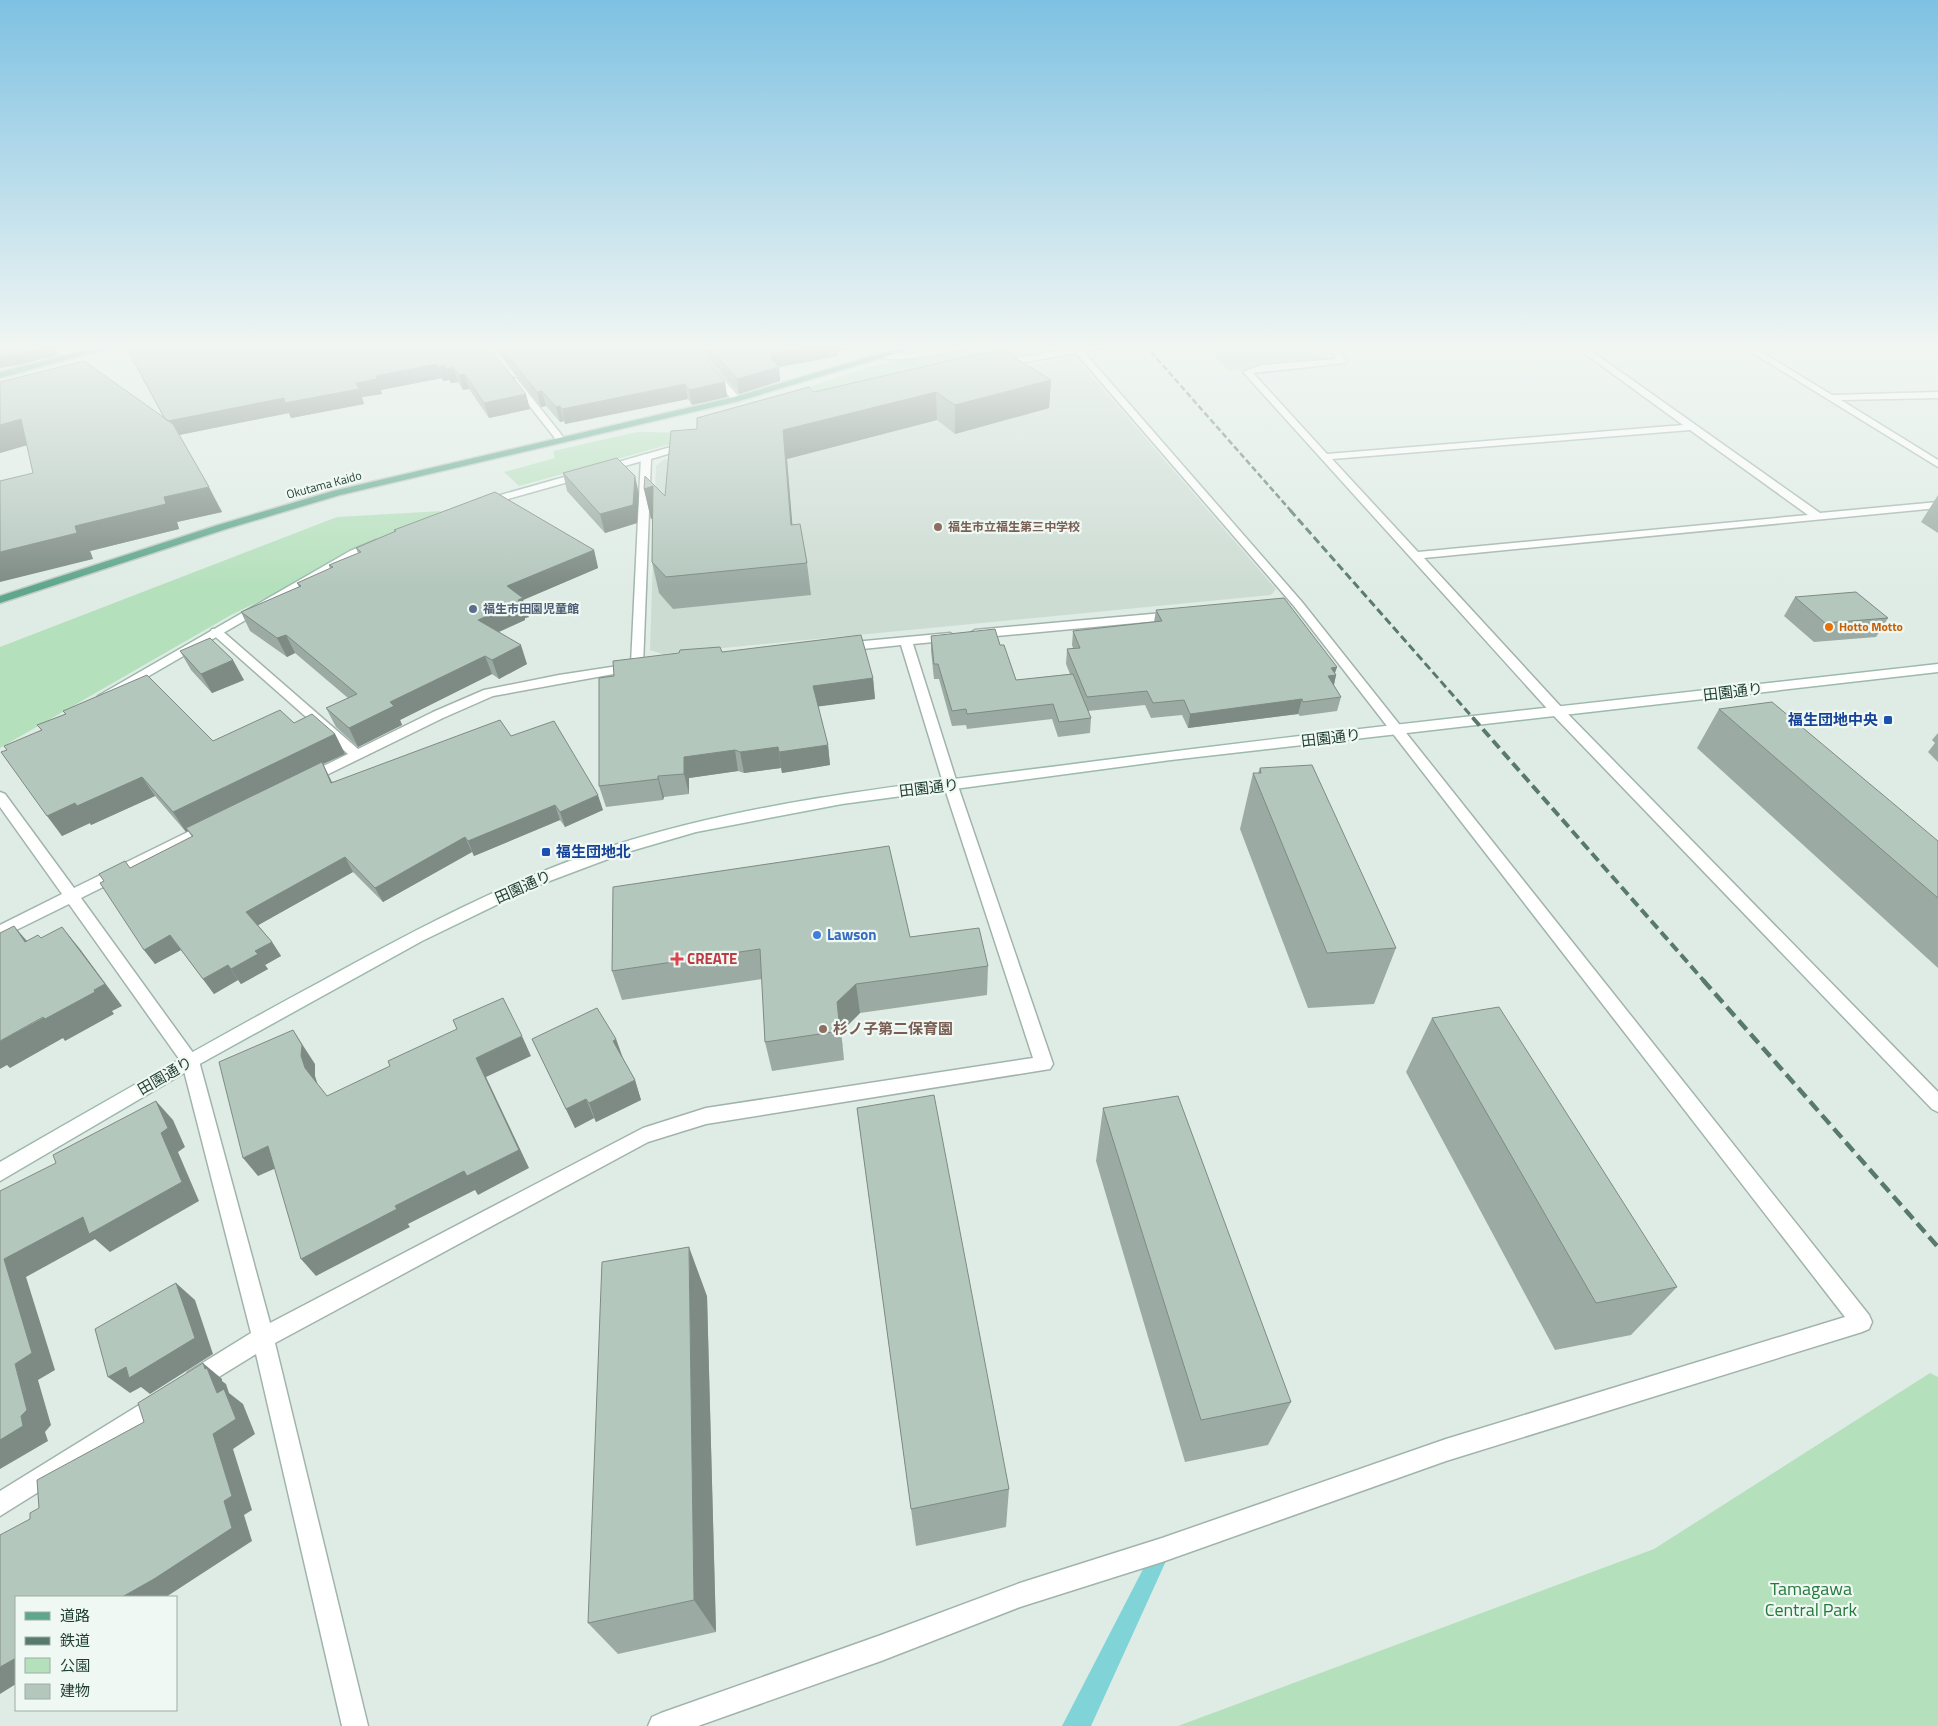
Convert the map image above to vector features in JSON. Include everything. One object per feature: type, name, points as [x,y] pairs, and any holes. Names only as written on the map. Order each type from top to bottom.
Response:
[{"type":"main road","name":"Okutama Kaido","points":[[0,600],[222,527],[338,493],[623,426]]},
{"type":"street","points":[[550,426],[561,440]]},
{"type":"street","points":[[661,1726],[881,1648],[1020,1595],[1162,1550],[1446,1450],[1862,1322],[1298,604],[1143,426]]},
{"type":"street","points":[[1296,426],[1558,712],[1840,1000],[1938,1104]]},
{"type":"street","points":[[1876,426],[1938,464]]},
{"type":"street","points":[[1325,457],[1691,427],[1818,517]]},
{"type":"street","points":[[475,506],[702,441]]},
{"type":"street","points":[[294,786],[438,715],[489,694],[558,679],[642,666],[646,456]]},
{"type":"street","points":[[1415,556],[1938,505]]},
{"type":"street","points":[[95,701],[354,553],[386,538]]},
{"type":"street","points":[[1278,606],[1298,604]]},
{"type":"street","points":[[829,648],[1190,614]]},
{"type":"street","points":[[216,632],[357,755]]},
{"type":"street","points":[[0,1504],[263,1338],[643,1136],[706,1116],[1044,1064],[951,786],[906,641]]},
{"type":"street","name":"田園通り","points":[[0,1172],[190,1061],[416,938],[526,884],[618,849],[696,827],[842,799],[1171,756],[1938,668]]},
{"type":"street","points":[[0,797],[70,897],[190,1061],[263,1338],[355,1726]]},
{"type":"street","points":[[0,932],[223,821]]},
{"type":"shaded area","name":"福生市立福生第三中学校","points":[[795,426],[1135,426],[1276,589],[1271,595],[662,654],[650,650],[656,466],[663,460]]},
{"type":"green space","points":[[637,432],[711,433],[519,486],[504,472],[555,458],[553,451]]},
{"type":"green space","points":[[442,511],[231,615],[0,748],[0,647],[337,517]]},
{"type":"green space","name":"Tamagawa Central Park","points":[[1930,1373],[1938,1377],[1938,1726],[1178,1726],[1654,1549]]},
{"type":"building","points":[[22,426],[174,426],[209,487],[164,497],[166,504],[75,526],[77,533],[0,552],[0,481],[33,473]]},
{"type":"building","points":[[697,426],[801,426],[783,430],[791,525],[800,524],[807,563],[666,577],[652,562],[653,486],[644,489],[645,476],[665,496],[671,431],[697,429]]},
{"type":"building","points":[[617,458],[635,476],[633,505],[600,514],[563,473]]},
{"type":"building","points":[[495,492],[594,550],[507,586],[523,598],[518,600],[519,602],[478,620],[521,645],[492,660],[485,656],[390,702],[394,706],[349,728],[326,708],[357,694],[286,635],[277,638],[241,612],[301,586],[297,583],[333,567],[329,565],[361,552],[356,548],[396,531],[394,530]]},
{"type":"building","points":[[1856,592],[1888,618],[1825,623],[1795,597]]},
{"type":"building","points":[[1284,598],[1337,667],[1331,668],[1336,675],[1328,676],[1341,697],[1303,702],[1302,699],[1190,714],[1184,700],[1153,703],[1147,691],[1087,697],[1067,649],[1080,648],[1073,631],[1162,621],[1156,610]]},
{"type":"building","points":[[995,629],[1000,645],[1004,645],[1016,680],[1073,674],[1091,718],[1059,722],[1053,704],[967,714],[966,709],[952,711],[938,664],[934,664],[931,636]]},
{"type":"building","points":[[861,635],[873,678],[813,686],[828,745],[779,752],[778,747],[740,752],[735,750],[684,757],[684,774],[658,776],[658,779],[599,786],[599,678],[614,676],[613,661],[679,653],[680,650],[720,647],[722,652]]},
{"type":"building","points":[[210,638],[233,660],[201,674],[180,651]]},
{"type":"building","points":[[147,675],[213,741],[280,710],[294,723],[312,714],[335,734],[173,812],[142,777],[77,806],[75,803],[47,816],[1,752],[7,750],[4,746],[42,730],[37,725],[66,714],[63,711]]},
{"type":"building","points":[[1772,702],[1938,841],[1938,898],[1719,709]]},
{"type":"building","points":[[500,720],[511,736],[554,721],[598,795],[560,812],[555,805],[468,841],[465,837],[375,888],[345,857],[246,912],[272,942],[255,951],[258,954],[231,969],[228,965],[203,979],[170,935],[144,950],[100,883],[104,881],[99,874],[125,861],[130,868],[193,836],[186,828],[322,762],[331,783]]},
{"type":"building","points":[[1312,765],[1396,948],[1327,953],[1253,773],[1261,773],[1260,768]]},
{"type":"building","points":[[889,846],[910,937],[979,928],[988,966],[856,984],[837,1002],[840,1031],[765,1042],[760,949],[612,971],[613,887]]},
{"type":"building","points":[[14,926],[25,942],[38,935],[41,938],[62,927],[105,984],[94,990],[95,992],[45,1019],[43,1017],[0,1041],[0,933]]},
{"type":"building","points":[[503,998],[522,1036],[476,1058],[519,1150],[467,1176],[464,1171],[395,1206],[397,1209],[301,1259],[268,1146],[243,1158],[219,1062],[293,1030],[302,1045],[301,1056],[305,1068],[327,1096],[390,1066],[388,1061],[457,1029],[453,1020]]},
{"type":"building","points":[[1499,1007],[1677,1287],[1596,1303],[1432,1018]]},
{"type":"building","points":[[597,1008],[616,1039],[613,1041],[635,1080],[589,1103],[586,1099],[566,1109],[532,1039]]},
{"type":"building","points":[[934,1095],[1009,1489],[911,1509],[857,1108]]},
{"type":"building","points":[[1178,1096],[1291,1402],[1201,1420],[1103,1108]]},
{"type":"building","points":[[156,1101],[168,1128],[161,1133],[182,1182],[89,1234],[83,1217],[4,1259],[32,1353],[15,1364],[27,1410],[21,1416],[23,1426],[0,1440],[0,1191],[56,1163],[53,1155]]},
{"type":"building","points":[[689,1247],[694,1600],[588,1623],[602,1262]]},
{"type":"building","points":[[176,1283],[195,1338],[129,1378],[126,1367],[108,1377],[95,1329]]},
{"type":"building","points":[[203,1363],[205,1369],[207,1368],[217,1393],[224,1389],[236,1419],[213,1434],[232,1496],[224,1501],[232,1528],[154,1579],[124,1596],[15,1596],[15,1659],[0,1667],[0,1535],[30,1519],[30,1513],[39,1508],[37,1480],[144,1422],[138,1403]]},
{"type":"waterway","points":[[1072,1726],[1162,1550],[1081,1726]]},
{"type":"railway","points":[[1216,426],[1291,511]]},
{"type":"railway","points":[[1290,510],[1474,719]]},
{"type":"railway","points":[[1473,718],[1704,981]]},
{"type":"railway","points":[[1703,980],[1938,1247]]},
{"type":"place","name":"福生市立福生第三中学校","points":[[938,527]]},
{"type":"place","name":"福生市田園児童館","points":[[473,609]]},
{"type":"place","name":"Hotto Motto","points":[[1829,627]]},
{"type":"place","name":"福生団地中央","points":[[1888,720]]},
{"type":"place","name":"福生団地北","points":[[546,852]]},
{"type":"place","name":"Lawson","points":[[817,935]]},
{"type":"place","name":"CREATE","points":[[677,959]]},
{"type":"place","name":"杉ノ子第二保育園","points":[[823,1029]]}]
